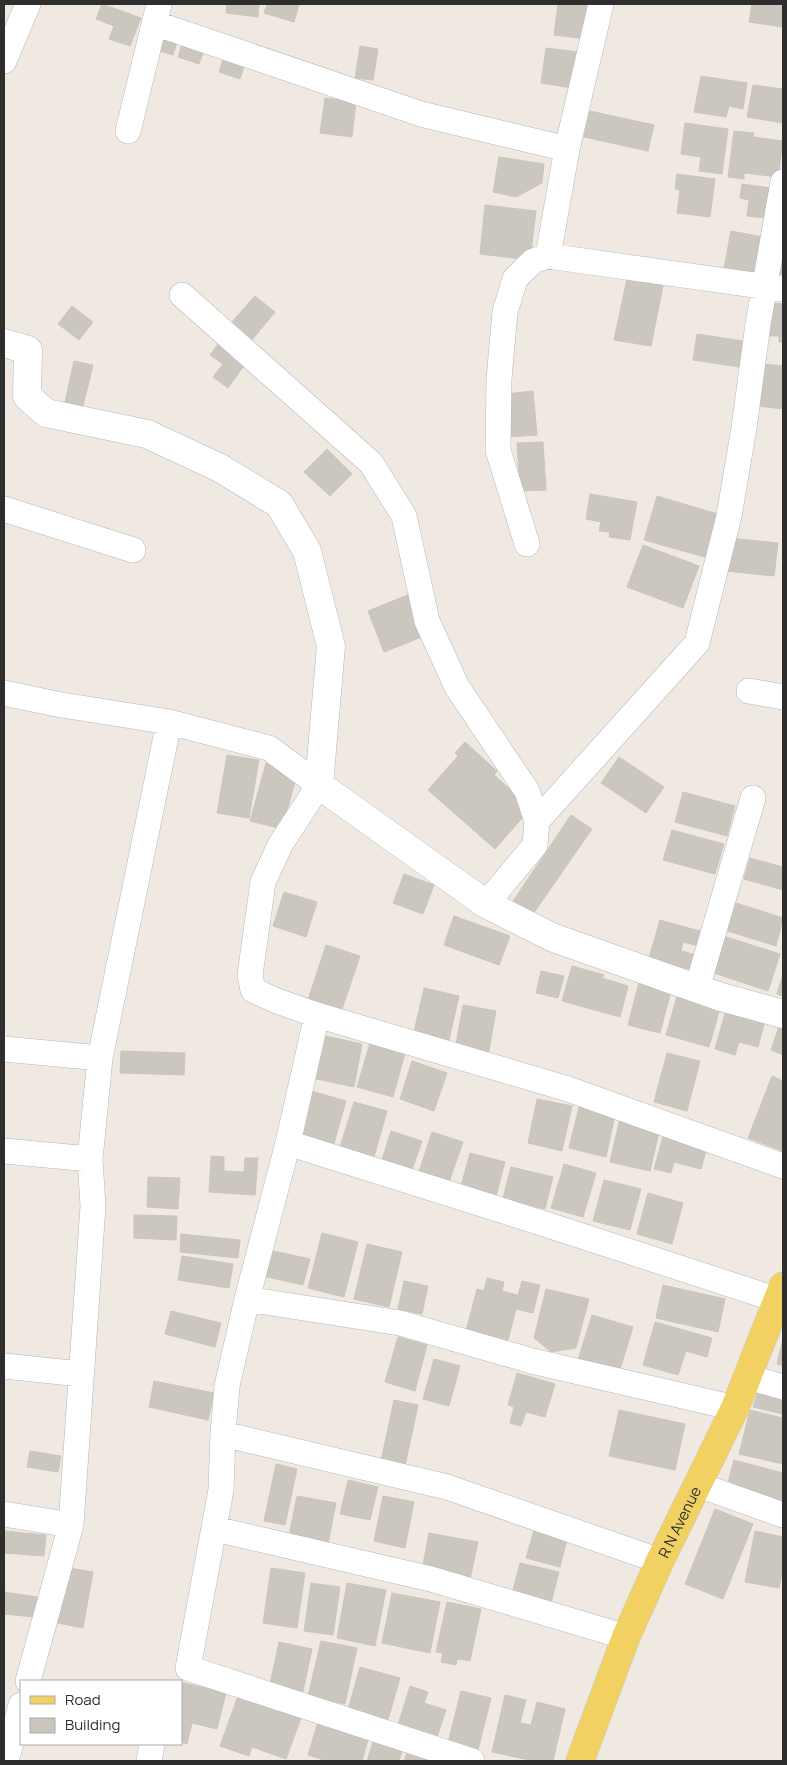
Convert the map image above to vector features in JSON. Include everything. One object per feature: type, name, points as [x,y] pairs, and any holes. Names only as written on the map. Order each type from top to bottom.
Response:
[{"type":"main road","name":"R N Avenue","points":[[580,1761],[626,1637],[660,1561],[699,1485],[735,1408],[781,1293]]},
{"type":"street","points":[[4,61],[28,4]]},
{"type":"street","points":[[548,256],[567,149],[601,4]]},
{"type":"street","points":[[128,131],[157,14],[421,114],[567,149]]},
{"type":"street","points":[[537,821],[697,644],[728,516],[774,287],[783,182]]},
{"type":"street","points":[[526,544],[498,450],[499,379],[505,312],[515,279],[533,261],[548,256],[703,279],[774,287]]},
{"type":"street","points":[[182,295],[371,463],[404,516],[427,621],[457,687],[526,791],[537,821],[534,845],[486,904]]},
{"type":"street","points":[[4,342],[28,350],[27,396],[46,413],[147,434],[220,468],[280,504],[307,551],[331,646],[319,786],[280,845],[264,882],[250,975],[253,990],[276,1001],[317,1015],[568,1089],[783,1166]]},
{"type":"street","points":[[4,509],[133,550]]},
{"type":"street","points":[[749,691],[783,697]]},
{"type":"street","points":[[4,693],[56,704],[169,722],[268,748],[486,904],[554,938],[721,997],[783,1014]]},
{"type":"street","points":[[28,1680],[71,1525],[93,1206],[90,1159],[100,1058],[169,722]]},
{"type":"street","points":[[696,988],[753,798]]},
{"type":"street","points":[[317,1015],[288,1143],[247,1298],[227,1386],[221,1490],[188,1668],[472,1761]]},
{"type":"street","points":[[4,1049],[100,1058]]},
{"type":"street","points":[[288,1143],[554,1227],[781,1293]]},
{"type":"street","points":[[4,1151],[90,1159]]},
{"type":"street","points":[[247,1298],[400,1323],[532,1361],[735,1408]]},
{"type":"street","points":[[4,1366],[81,1374]]},
{"type":"street","points":[[748,1377],[783,1387]]},
{"type":"street","points":[[223,1434],[447,1487],[660,1561]]},
{"type":"street","points":[[699,1485],[783,1514]]},
{"type":"street","points":[[4,1514],[71,1525]]},
{"type":"street","points":[[215,1530],[431,1579],[626,1637]]},
{"type":"street","points":[[6,1761],[20,1709]]},
{"type":"street","points":[[149,1761],[152,1745]]},
{"type":"building","points":[[102,4],[141,18],[130,46],[109,39],[114,26],[96,19]]},
{"type":"building","points":[[227,4],[259,4],[258,17],[226,13]]},
{"type":"building","points":[[267,4],[299,5],[294,22],[264,13]]},
{"type":"building","points":[[558,4],[590,4],[586,39],[554,35]]},
{"type":"building","points":[[752,4],[783,4],[783,27],[749,22]]},
{"type":"building","points":[[157,32],[178,39],[173,55],[152,49]]},
{"type":"building","points":[[183,41],[205,48],[199,64],[178,57]]},
{"type":"building","points":[[360,46],[378,49],[373,80],[355,78]]},
{"type":"building","points":[[546,48],[578,52],[573,88],[541,83]]},
{"type":"building","points":[[224,56],[245,63],[240,79],[219,72]]},
{"type":"building","points":[[701,76],[747,83],[743,109],[729,106],[726,117],[694,112]]},
{"type":"building","points":[[753,85],[783,89],[783,123],[747,117]]},
{"type":"building","points":[[325,98],[356,102],[352,137],[320,133]]},
{"type":"building","points":[[590,111],[654,125],[648,151],[584,137]]},
{"type":"building","points":[[685,123],[728,129],[722,174],[699,171],[701,157],[681,154]]},
{"type":"building","points":[[734,131],[754,133],[753,137],[783,141],[778,177],[744,173],[744,179],[728,177]]},
{"type":"building","points":[[499,157],[544,164],[542,183],[516,197],[493,192]]},
{"type":"building","points":[[677,174],[715,179],[710,217],[677,213],[680,190],[675,189]]},
{"type":"building","points":[[742,184],[771,188],[766,218],[747,216],[749,200],[740,198]]},
{"type":"building","points":[[485,205],[536,211],[530,260],[480,254]]},
{"type":"building","points":[[731,231],[763,237],[755,279],[723,273]]},
{"type":"building","points":[[783,241],[783,275],[774,274]]},
{"type":"building","points":[[628,274],[664,281],[651,346],[614,340]]},
{"type":"building","points":[[255,296],[275,312],[252,340],[231,323]]},
{"type":"building","points":[[769,303],[783,304],[783,342],[779,342],[779,336],[767,336]]},
{"type":"building","points":[[72,306],[93,322],[79,340],[58,324]]},
{"type":"building","points":[[697,334],[743,341],[739,367],[693,360]]},
{"type":"building","points":[[221,340],[248,360],[228,388],[213,377],[223,364],[210,355]]},
{"type":"building","points":[[74,361],[93,365],[83,406],[65,402]]},
{"type":"building","points":[[762,364],[783,366],[783,409],[758,406]]},
{"type":"building","points":[[533,391],[537,435],[508,437],[505,394]]},
{"type":"building","points":[[543,442],[546,490],[520,491],[517,443]]},
{"type":"building","points":[[327,449],[352,474],[330,496],[304,472]]},
{"type":"building","points":[[590,494],[637,502],[630,540],[609,537],[610,532],[599,531],[601,522],[586,519]]},
{"type":"building","points":[[657,496],[721,515],[708,558],[644,540]]},
{"type":"building","points":[[729,538],[778,543],[774,576],[725,571]]},
{"type":"building","points":[[643,545],[699,566],[683,608],[627,587]]},
{"type":"building","points":[[410,594],[427,635],[384,652],[368,611]]},
{"type":"building","points":[[465,742],[497,771],[494,775],[531,808],[495,849],[428,790],[458,756],[455,753]]},
{"type":"building","points":[[227,755],[259,760],[249,818],[217,813]]},
{"type":"building","points":[[619,757],[664,787],[646,813],[601,783]]},
{"type":"building","points":[[266,763],[298,771],[282,829],[250,821]]},
{"type":"building","points":[[683,792],[735,806],[727,836],[675,822]]},
{"type":"building","points":[[571,815],[592,829],[531,917],[511,904]]},
{"type":"building","points":[[672,830],[724,844],[715,874],[663,860]]},
{"type":"building","points":[[750,858],[783,867],[783,890],[744,879]]},
{"type":"building","points":[[404,874],[434,885],[423,914],[393,903]]},
{"type":"building","points":[[284,892],[317,902],[306,937],[273,926]]},
{"type":"building","points":[[733,902],[783,918],[776,946],[724,930]]},
{"type":"building","points":[[454,916],[510,936],[499,965],[444,945]]},
{"type":"building","points":[[660,920],[703,932],[699,946],[683,942],[681,951],[697,955],[692,970],[649,958]]},
{"type":"building","points":[[720,935],[780,954],[768,991],[708,971]]},
{"type":"building","points":[[326,945],[360,956],[339,1018],[306,1006]]},
{"type":"building","points":[[572,966],[604,975],[602,978],[628,986],[620,1017],[562,1001]]},
{"type":"building","points":[[541,971],[564,976],[558,998],[536,993]]},
{"type":"building","points":[[783,974],[783,996],[777,994]]},
{"type":"building","points":[[639,982],[671,991],[660,1033],[628,1025]]},
{"type":"building","points":[[424,988],[459,996],[449,1040],[414,1032]]},
{"type":"building","points":[[678,993],[721,1005],[709,1047],[666,1035]]},
{"type":"building","points":[[463,1005],[496,1011],[488,1056],[455,1050]]},
{"type":"building","points":[[726,1010],[765,1021],[758,1047],[739,1042],[735,1055],[715,1049]]},
{"type":"building","points":[[779,1026],[783,1027],[783,1055],[771,1050]]},
{"type":"building","points":[[321,1035],[362,1044],[354,1087],[312,1078]]},
{"type":"building","points":[[370,1043],[405,1053],[393,1097],[357,1087]]},
{"type":"building","points":[[121,1051],[185,1053],[184,1075],[120,1073]]},
{"type":"building","points":[[667,1053],[700,1061],[687,1111],[654,1102]]},
{"type":"building","points":[[412,1061],[447,1073],[434,1111],[400,1099]]},
{"type":"building","points":[[772,1076],[783,1081],[783,1151],[748,1138]]},
{"type":"building","points":[[308,1090],[346,1101],[333,1147],[295,1136]]},
{"type":"building","points":[[537,1099],[572,1106],[562,1151],[528,1143]]},
{"type":"building","points":[[354,1102],[387,1111],[374,1157],[340,1147]]},
{"type":"building","points":[[579,1107],[615,1115],[606,1157],[569,1148]]},
{"type":"building","points":[[620,1118],[660,1128],[650,1171],[610,1162]]},
{"type":"building","points":[[391,1131],[422,1141],[411,1173],[381,1163]]},
{"type":"building","points":[[432,1132],[463,1142],[449,1182],[419,1172]]},
{"type":"building","points":[[664,1133],[708,1144],[701,1169],[674,1162],[671,1173],[654,1169]]},
{"type":"building","points":[[470,1153],[505,1162],[496,1196],[461,1186]]},
{"type":"building","points":[[211,1156],[224,1157],[224,1171],[244,1172],[245,1158],[258,1158],[255,1195],[209,1192]]},
{"type":"building","points":[[564,1164],[596,1173],[583,1217],[551,1208]]},
{"type":"building","points":[[511,1167],[553,1177],[545,1209],[503,1198]]},
{"type":"building","points":[[148,1177],[180,1178],[178,1209],[147,1207]]},
{"type":"building","points":[[604,1180],[641,1189],[630,1230],[593,1221]]},
{"type":"building","points":[[648,1193],[683,1203],[672,1244],[637,1234]]},
{"type":"building","points":[[134,1215],[177,1216],[176,1240],[134,1238]]},
{"type":"building","points":[[322,1233],[358,1242],[344,1297],[308,1288]]},
{"type":"building","points":[[181,1234],[240,1240],[238,1258],[180,1252]]},
{"type":"building","points":[[367,1244],[402,1252],[389,1307],[354,1299]]},
{"type":"building","points":[[269,1250],[310,1259],[303,1285],[263,1276]]},
{"type":"building","points":[[182,1256],[233,1264],[229,1288],[178,1280]]},
{"type":"building","points":[[487,1278],[504,1282],[502,1291],[518,1295],[522,1281],[540,1285],[533,1313],[516,1309],[508,1340],[487,1335],[486,1340],[465,1335],[477,1289],[484,1291]]},
{"type":"building","points":[[404,1281],[428,1286],[422,1314],[398,1309]]},
{"type":"building","points":[[663,1285],[725,1299],[718,1332],[656,1318]]},
{"type":"building","points":[[546,1289],[589,1299],[576,1348],[551,1352],[534,1338]]},
{"type":"building","points":[[171,1311],[221,1323],[215,1347],[165,1334]]},
{"type":"building","points":[[592,1315],[633,1327],[618,1376],[577,1363]]},
{"type":"building","points":[[655,1322],[712,1338],[707,1357],[686,1351],[678,1375],[643,1365]]},
{"type":"building","points":[[398,1337],[427,1345],[415,1391],[385,1382]]},
{"type":"building","points":[[783,1339],[783,1366],[777,1364]]},
{"type":"building","points":[[434,1359],[460,1366],[449,1406],[423,1399]]},
{"type":"building","points":[[517,1373],[555,1384],[545,1417],[526,1412],[521,1426],[510,1423],[514,1407],[508,1405]]},
{"type":"building","points":[[154,1381],[214,1393],[208,1420],[149,1407]]},
{"type":"building","points":[[758,1390],[783,1396],[783,1414],[753,1407]]},
{"type":"building","points":[[394,1400],[418,1405],[405,1466],[381,1461]]},
{"type":"building","points":[[619,1410],[685,1424],[675,1470],[609,1456]]},
{"type":"building","points":[[750,1410],[783,1418],[783,1464],[739,1454]]},
{"type":"building","points":[[30,1451],[61,1456],[58,1472],[27,1467]]},
{"type":"building","points":[[734,1460],[783,1473],[783,1505],[726,1490]]},
{"type":"building","points":[[276,1464],[297,1469],[285,1525],[264,1521]]},
{"type":"building","points":[[348,1480],[378,1487],[370,1520],[340,1514]]},
{"type":"building","points":[[297,1496],[336,1503],[328,1544],[289,1536]]},
{"type":"building","points":[[383,1496],[414,1502],[405,1548],[374,1541]]},
{"type":"building","points":[[715,1509],[753,1524],[723,1599],[685,1584]]},
{"type":"building","points":[[535,1527],[568,1536],[560,1567],[526,1558]]},
{"type":"building","points":[[4,1531],[46,1535],[44,1556],[4,1553]]},
{"type":"building","points":[[755,1531],[783,1537],[783,1570],[779,1588],[745,1582]]},
{"type":"building","points":[[429,1533],[478,1542],[470,1579],[422,1570]]},
{"type":"building","points":[[520,1563],[559,1572],[550,1607],[511,1598]]},
{"type":"building","points":[[63,1567],[93,1572],[83,1628],[53,1622]]},
{"type":"building","points":[[271,1568],[305,1573],[297,1628],[263,1623]]},
{"type":"building","points":[[311,1583],[340,1587],[333,1635],[304,1631]]},
{"type":"building","points":[[347,1583],[386,1590],[375,1646],[337,1638]]},
{"type":"building","points":[[4,1592],[37,1597],[34,1617],[4,1614]]},
{"type":"building","points":[[392,1593],[440,1602],[430,1653],[382,1643]]},
{"type":"building","points":[[447,1602],[481,1609],[470,1661],[457,1659],[456,1665],[441,1662],[443,1653],[436,1652]]},
{"type":"building","points":[[321,1641],[357,1648],[345,1704],[308,1696]]},
{"type":"building","points":[[279,1642],[312,1649],[302,1696],[269,1689]]},
{"type":"building","points":[[360,1667],[400,1678],[388,1720],[348,1710]]},
{"type":"building","points":[[182,1682],[226,1693],[217,1729],[192,1723],[187,1744],[182,1742]]},
{"type":"building","points":[[410,1686],[428,1692],[424,1703],[446,1710],[437,1737],[398,1725]]},
{"type":"building","points":[[461,1691],[491,1698],[478,1750],[448,1743]]},
{"type":"building","points":[[505,1695],[526,1700],[520,1723],[531,1725],[537,1702],[565,1709],[553,1761],[534,1761],[492,1752]]},
{"type":"building","points":[[238,1696],[301,1718],[286,1759],[252,1747],[249,1756],[220,1746]]},
{"type":"building","points":[[318,1722],[369,1736],[362,1761],[327,1761],[308,1755]]},
{"type":"building","points":[[374,1739],[403,1748],[399,1761],[367,1761]]},
{"type":"building","points":[[408,1750],[439,1761],[404,1761]]}]
